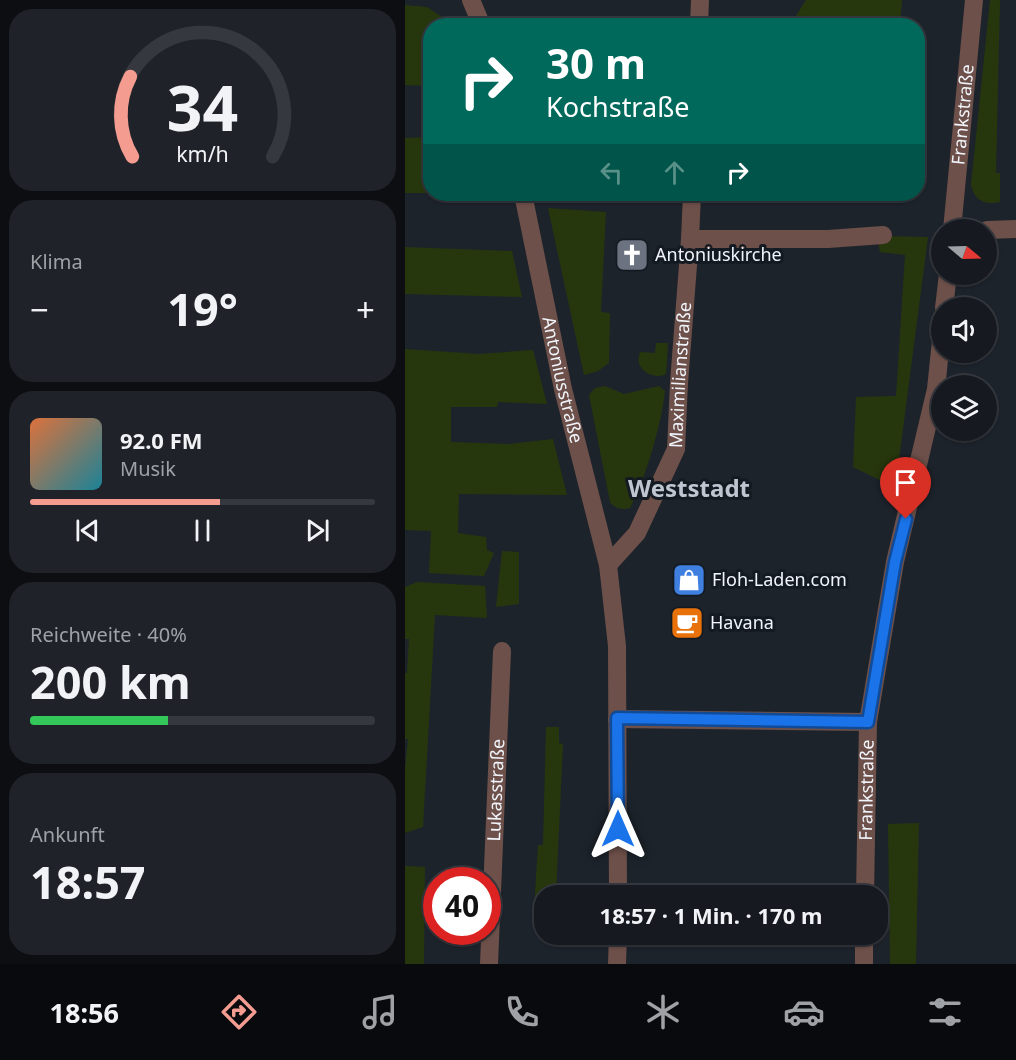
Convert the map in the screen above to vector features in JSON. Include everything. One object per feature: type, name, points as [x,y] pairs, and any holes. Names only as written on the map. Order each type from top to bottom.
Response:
[{"type":"street","points":[[471,0],[479,18]]},
{"type":"street","points":[[699,18],[700,0]]},
{"type":"street","name":"Frankstraße","points":[[953,219],[974,0]]},
{"type":"street","name":"Antoniusstraße","points":[[524,201],[563,389],[608,565]]},
{"type":"street","name":"Maximilianstraße","points":[[608,565],[637,533],[676,449],[692,201]]},
{"type":"street","points":[[997,230],[1013,229]]},
{"type":"street","points":[[690,239],[828,239],[883,235]]},
{"type":"street","name":"Frankstraße","points":[[865,885],[868,722],[895,562],[936,388],[939,363]]},
{"type":"street","points":[[608,565],[617,646],[618,885]]},
{"type":"street","name":"Lukasstraße","points":[[489,964],[502,651]]},
{"type":"street","points":[[617,718],[868,722]]},
{"type":"street","points":[[617,964],[618,945]]},
{"type":"street","points":[[864,945],[864,964]]},
{"type":"green space","points":[[806,0],[902,0],[901,18],[795,18]]},
{"type":"green space","points":[[990,0],[1000,0],[996,173],[1000,173],[1000,202],[989,203],[981,201],[975,195],[971,185]]},
{"type":"green space","points":[[405,5],[427,7],[444,18],[423,18],[423,86],[405,85]]},
{"type":"green space","points":[[423,137],[423,193],[405,193],[405,138]]},
{"type":"green space","points":[[548,208],[606,212],[601,312],[610,313],[609,363],[598,371],[584,375]]},
{"type":"green space","points":[[877,236],[928,237],[894,487],[853,467],[856,397],[896,396],[905,255],[880,252]]},
{"type":"green space","points":[[405,247],[512,251],[522,297],[405,294]]},
{"type":"green space","points":[[656,343],[668,343],[666,374],[654,376],[643,370],[639,358],[640,352],[655,353]]},
{"type":"green space","points":[[405,349],[479,354],[533,350],[547,404],[498,402],[497,407],[451,407],[451,442],[508,444],[553,439],[567,495],[459,494],[458,533],[486,537],[487,550],[494,553],[484,576],[429,573],[431,531],[405,530]]},
{"type":"green space","points":[[605,386],[624,394],[659,386],[665,391],[652,451],[642,482],[630,508],[619,508],[610,502],[589,395],[595,388]]},
{"type":"green space","points":[[502,551],[519,552],[519,604],[496,607]]},
{"type":"green space","points":[[417,582],[485,586],[487,618],[435,615],[423,827],[405,833],[405,770],[408,739],[405,739],[405,673],[407,673],[409,639],[405,639],[405,587]]},
{"type":"green space","points":[[546,727],[559,727],[559,743],[563,744],[556,885],[536,885],[538,845],[543,845]]},
{"type":"green space","points":[[919,823],[916,964],[890,964],[888,824]]},
{"type":"green space","points":[[405,866],[425,867],[423,867],[424,964],[405,964]]},
{"type":"place","name":"Antoniuskirche","points":[[632,255]]},
{"type":"place","name":"Floh-Laden.com","points":[[689,580]]},
{"type":"place","name":"Havana","points":[[687,623]]},
{"type":"district","name":"Weststadt","points":[[689,489]]},
{"type":"route","points":[[618,829],[617,718],[868,722],[895,562],[906,519]]}]
